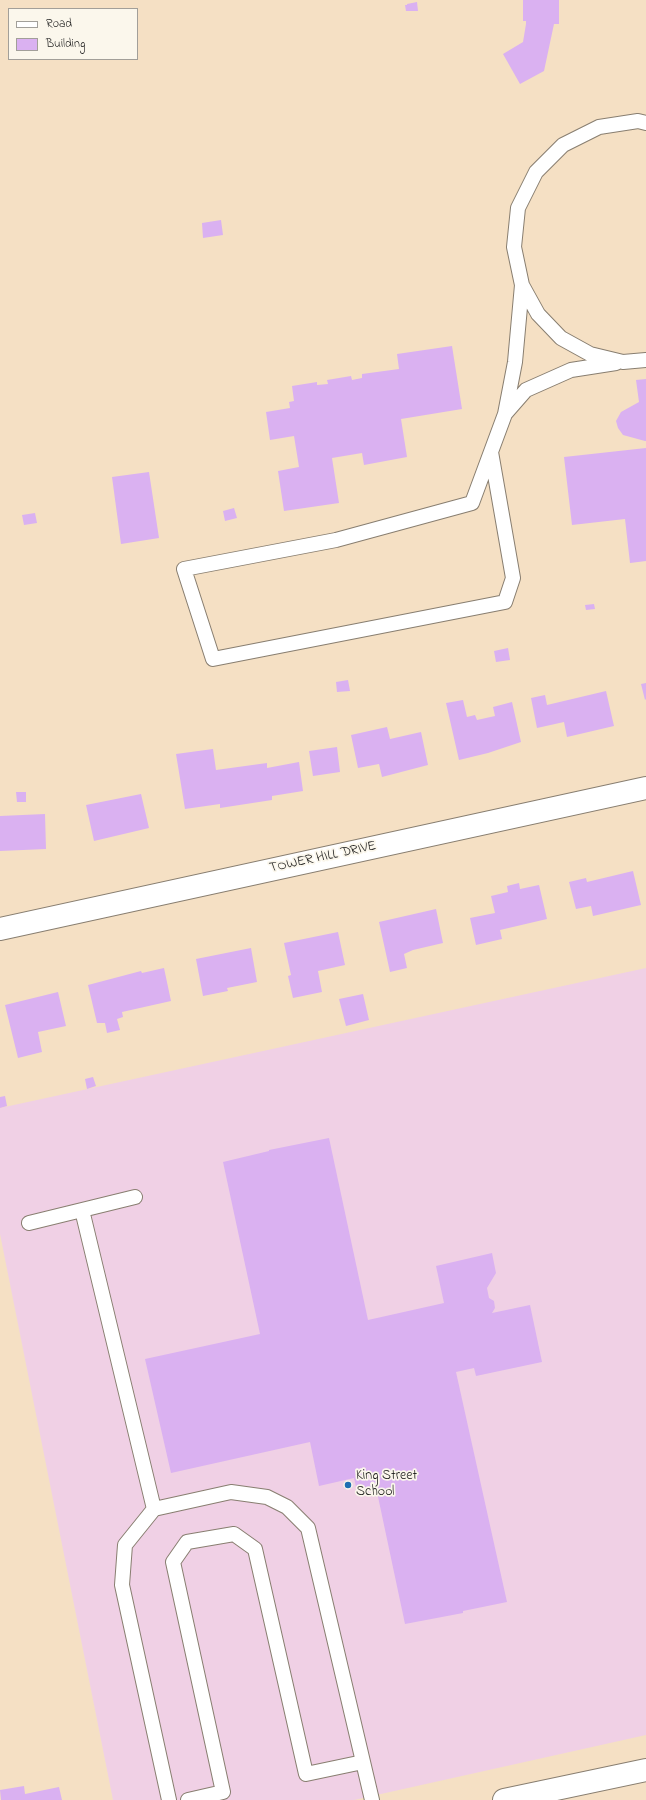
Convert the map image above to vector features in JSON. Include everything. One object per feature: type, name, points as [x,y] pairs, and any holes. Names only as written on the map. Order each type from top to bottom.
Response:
[{"type":"street","name":"TOWER HILL DRIVE","points":[[0,929],[646,788]]},
{"type":"street","points":[[504,1800],[646,1770]]},
{"type":"lane","points":[[623,362],[590,354],[561,338],[538,314],[522,285],[514,247],[518,208],[536,172],[563,144],[599,127],[643,121]]},
{"type":"lane","points":[[491,452],[513,578],[506,602],[213,659],[184,569],[336,540],[472,504],[491,452],[505,414],[515,362],[522,285]]},
{"type":"lane","points":[[505,414],[526,390],[571,370],[646,360]]},
{"type":"lane","points":[[29,1222],[135,1197]]},
{"type":"lane","points":[[82,1210],[154,1509]]},
{"type":"lane","points":[[170,1800],[122,1585],[125,1545],[154,1509],[231,1492],[267,1497],[287,1506],[308,1528],[372,1800]]},
{"type":"lane","points":[[188,1800],[223,1792],[173,1562],[187,1542],[234,1534],[255,1549],[306,1774],[363,1762]]},
{"type":"shaded area","name":"King Street School","points":[[646,968],[646,1735],[354,1800],[113,1800],[0,1234],[0,1108]]},
{"type":"building","points":[[523,0],[559,0],[559,24],[554,24],[544,71],[520,84],[503,54],[523,42],[526,21],[523,21]]},
{"type":"building","points":[[417,2],[418,11],[406,11],[405,5]]},
{"type":"building","points":[[221,220],[223,235],[203,238],[202,223]]},
{"type":"building","points":[[452,346],[462,409],[401,419],[407,457],[364,465],[362,453],[332,458],[339,503],[284,511],[278,471],[299,467],[294,436],[270,440],[266,412],[290,408],[289,402],[294,401],[292,386],[317,382],[317,385],[328,384],[327,380],[351,376],[352,380],[362,378],[362,374],[399,369],[397,354]]},
{"type":"building","points":[[646,379],[645,441],[623,435],[618,428],[616,421],[621,412],[639,402],[636,380]]},
{"type":"building","points":[[646,448],[646,561],[630,563],[625,519],[572,525],[564,457]]},
{"type":"building","points":[[149,472],[159,538],[121,544],[112,477]]},
{"type":"building","points":[[234,508],[237,518],[225,521],[223,511]]},
{"type":"building","points":[[35,513],[37,523],[24,525],[22,515]]},
{"type":"building","points":[[594,604],[595,609],[586,610],[585,605]]},
{"type":"building","points":[[508,648],[510,660],[496,662],[494,651]]},
{"type":"building","points":[[348,680],[350,691],[337,692],[336,682]]},
{"type":"building","points":[[646,683],[646,699],[645,700],[641,684]]},
{"type":"building","points":[[606,691],[614,726],[567,737],[564,722],[537,728],[531,698],[545,695],[547,705]]},
{"type":"building","points":[[463,700],[467,717],[475,715],[477,720],[495,716],[493,707],[512,702],[521,742],[488,753],[459,760],[446,703]]},
{"type":"building","points":[[387,727],[390,739],[421,732],[428,765],[382,777],[379,764],[358,768],[351,735]]},
{"type":"building","points":[[337,747],[340,772],[313,776],[309,751]]},
{"type":"building","points":[[213,749],[216,770],[267,763],[267,768],[299,762],[303,791],[272,796],[272,800],[220,808],[220,804],[185,809],[176,754]]},
{"type":"building","points":[[16,792],[26,792],[26,802],[17,802]]},
{"type":"building","points":[[141,794],[149,828],[94,841],[86,805]]},
{"type":"building","points":[[45,814],[46,849],[0,851],[0,816]]},
{"type":"building","points":[[633,871],[641,905],[593,916],[591,906],[576,909],[569,882],[586,878],[587,882]]},
{"type":"building","points":[[519,883],[520,889],[539,885],[547,919],[500,930],[502,939],[476,945],[470,918],[495,913],[491,896],[508,892],[507,886]]},
{"type":"building","points":[[436,909],[443,943],[413,950],[404,954],[407,968],[390,972],[379,922]]},
{"type":"building","points":[[338,932],[345,965],[318,971],[322,992],[293,998],[288,976],[291,975],[284,943]]},
{"type":"building","points":[[251,948],[257,982],[227,988],[228,991],[203,996],[196,959]]},
{"type":"building","points":[[164,968],[171,1001],[122,1012],[123,1017],[117,1019],[120,1030],[107,1033],[105,1023],[97,1023],[88,985],[141,971],[142,973]]},
{"type":"building","points":[[58,992],[66,1026],[38,1032],[42,1052],[18,1058],[5,1005]]},
{"type":"building","points":[[363,994],[369,1020],[346,1026],[339,999]]},
{"type":"building","points":[[93,1077],[96,1086],[87,1089],[85,1079]]},
{"type":"building","points":[[5,1096],[7,1106],[0,1108],[0,1097]]},
{"type":"building","points":[[329,1138],[368,1320],[444,1303],[436,1266],[492,1253],[496,1273],[487,1288],[489,1298],[494,1301],[495,1308],[492,1313],[530,1305],[542,1362],[476,1376],[474,1368],[456,1372],[507,1602],[463,1611],[463,1613],[405,1624],[377,1492],[358,1496],[354,1478],[319,1486],[310,1442],[171,1473],[145,1359],[260,1334],[223,1162],[269,1150]]},
{"type":"building","points":[[24,1786],[25,1794],[59,1787],[62,1800],[1,1800],[0,1790]]},
{"type":"place","name":"King Street School","points":[[348,1485]]}]
